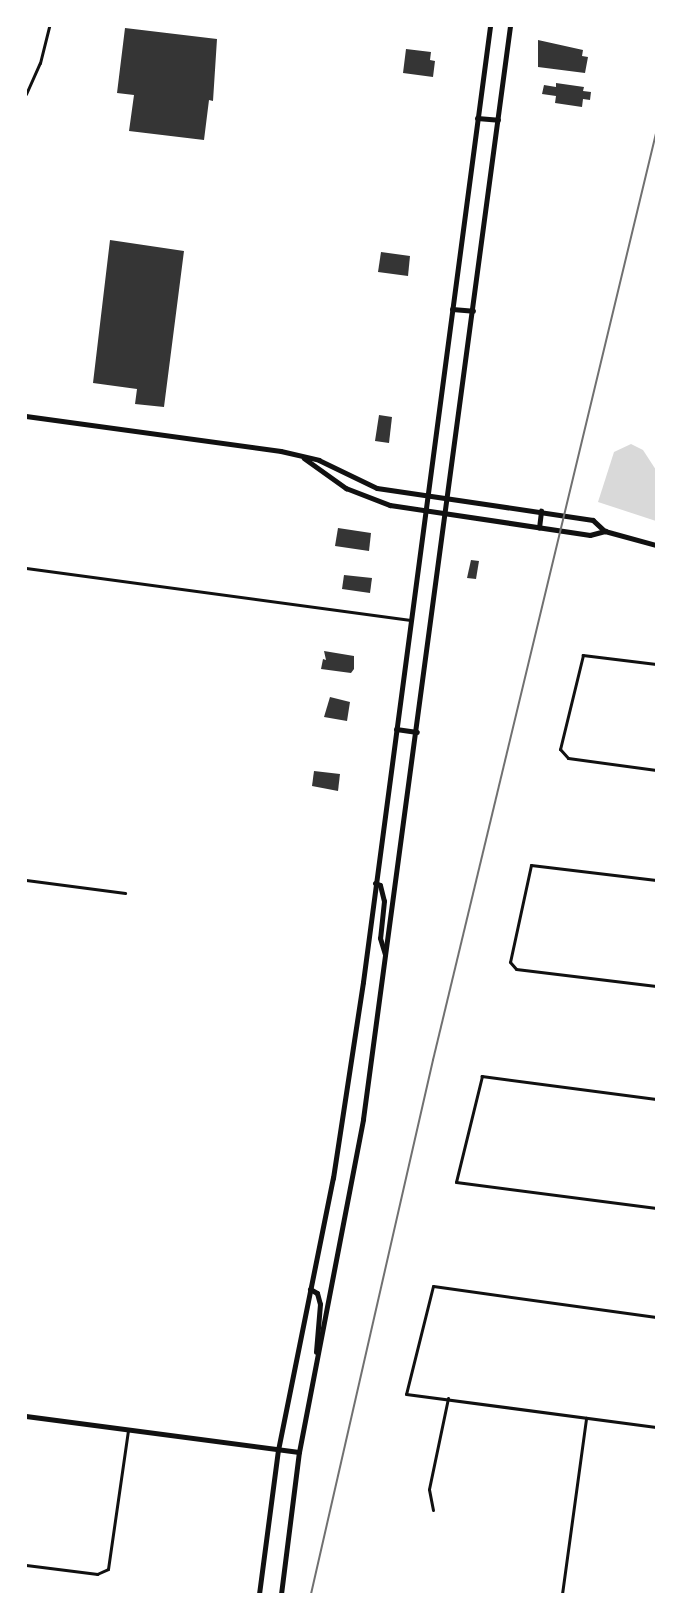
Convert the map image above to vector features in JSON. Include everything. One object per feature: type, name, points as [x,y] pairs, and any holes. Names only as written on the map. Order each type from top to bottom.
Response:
[{"type":"main road","points":[[259,1594],[278,1450],[335,1167],[429,497],[490,26]]},
{"type":"main road","points":[[281,1594],[299,1452],[363,1119],[417,732],[510,26]]},
{"type":"main road","points":[[477,118],[498,120]]},
{"type":"main road","points":[[452,309],[473,312]]},
{"type":"main road","points":[[396,729],[417,732]]},
{"type":"main road","points":[[375,883],[380,885],[384,901],[380,938],[386,956]]},
{"type":"main road","points":[[310,1288],[317,1293],[320,1304],[314,1338],[316,1356]]},
{"type":"street","points":[[26,94],[40,63],[49,26]]},
{"type":"street","points":[[26,416],[281,451],[319,460],[377,488],[593,519],[605,531],[657,545]]},
{"type":"street","points":[[304,458],[314,468],[366,497],[427,511],[539,528],[590,535],[605,531]]},
{"type":"street","points":[[539,528],[541,512]]},
{"type":"street","points":[[26,568],[411,620]]},
{"type":"street","points":[[657,663],[583,655],[560,749],[562,755],[657,770]]},
{"type":"street","points":[[657,880],[531,865],[512,966],[657,986]]},
{"type":"street","points":[[26,880],[125,893]]},
{"type":"street","points":[[657,1100],[482,1076],[456,1182],[657,1208]]},
{"type":"street","points":[[657,1317],[433,1286],[406,1394],[657,1426]]},
{"type":"street","points":[[433,1510],[429,1489],[448,1398]]},
{"type":"street","points":[[26,1416],[299,1452]]},
{"type":"street","points":[[562,1594],[586,1418]]},
{"type":"street","points":[[26,1564],[97,1574],[108,1569],[128,1430]]},
{"type":"shaded area","points":[[631,444],[643,450],[656,470],[656,521],[598,502],[614,452]]},
{"type":"building","points":[[125,28],[217,39],[213,101],[209,100],[204,140],[129,131],[134,95],[117,93]]},
{"type":"building","points":[[538,40],[583,50],[582,56],[588,57],[585,73],[538,67]]},
{"type":"building","points":[[406,49],[431,52],[430,60],[435,61],[433,77],[403,73]]},
{"type":"building","points":[[556,83],[584,87],[583,91],[591,92],[590,100],[583,99],[582,107],[555,103],[556,96],[542,94],[544,85],[556,87]]},
{"type":"building","points":[[110,240],[184,251],[164,407],[135,404],[137,389],[93,383]]},
{"type":"building","points":[[381,252],[410,256],[408,276],[378,272]]},
{"type":"building","points":[[379,415],[392,417],[389,443],[375,441]]},
{"type":"building","points":[[338,528],[371,533],[369,551],[335,546]]},
{"type":"building","points":[[471,560],[479,561],[476,579],[467,578]]},
{"type":"building","points":[[344,575],[372,578],[370,593],[342,589]]},
{"type":"building","points":[[324,651],[354,656],[354,669],[351,673],[321,669],[323,659],[326,660]]},
{"type":"building","points":[[330,697],[350,702],[347,721],[324,717]]},
{"type":"building","points":[[314,771],[340,774],[338,791],[312,786]]},
{"type":"railway","points":[[311,1594],[433,1060],[656,133]]}]
